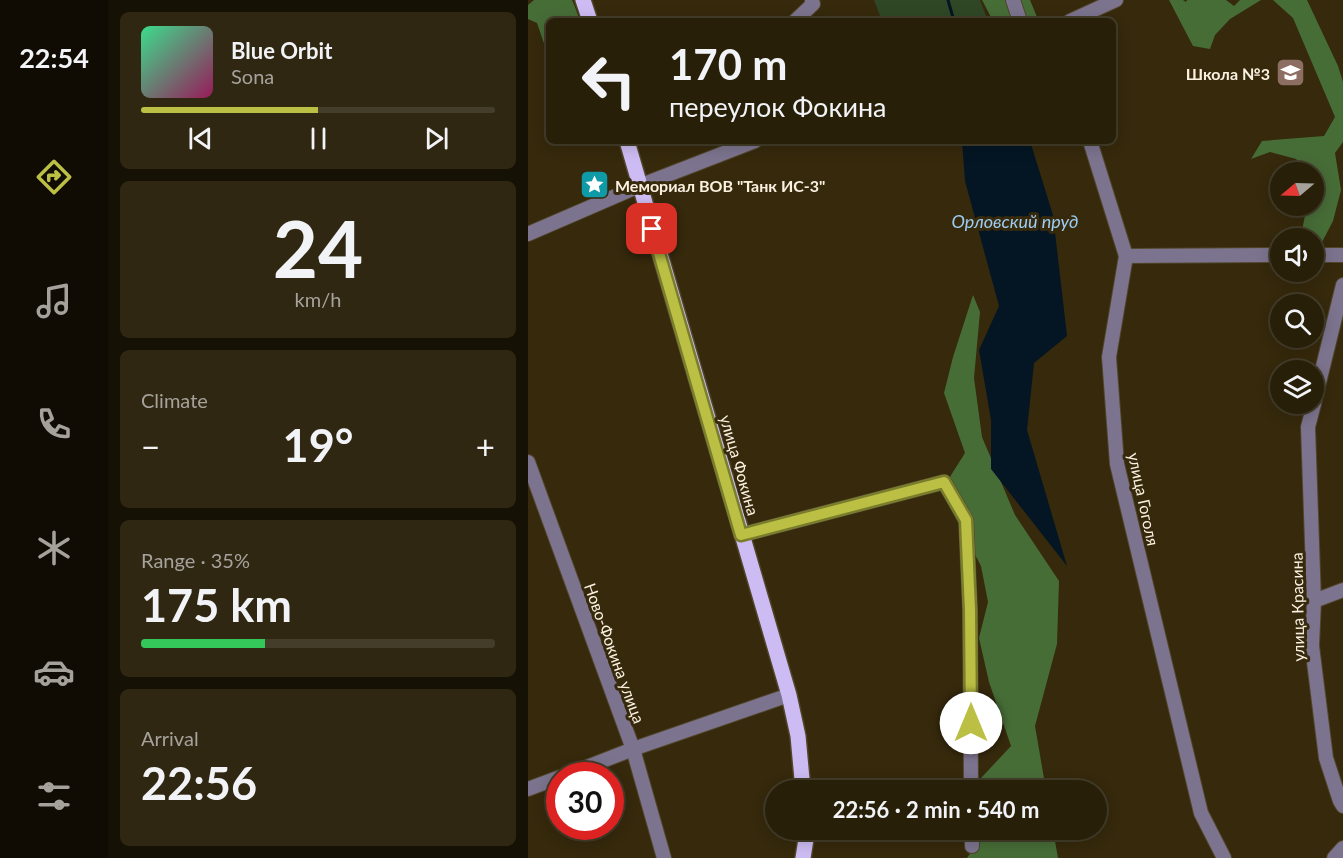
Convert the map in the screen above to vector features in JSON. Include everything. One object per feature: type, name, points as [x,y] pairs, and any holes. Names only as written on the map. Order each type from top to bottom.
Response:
[{"type":"main road","points":[[583,0],[589,18]]},
{"type":"main road","name":"улица Фокина","points":[[628,144],[789,695],[798,736],[802,780]]},
{"type":"main road","points":[[803,858],[806,840]]},
{"type":"street","points":[[798,18],[813,4],[812,0]]},
{"type":"street","points":[[1013,0],[1019,18]]},
{"type":"street","points":[[1077,18],[1116,0]]},
{"type":"street","points":[[528,234],[639,186],[746,144]]},
{"type":"street","name":"улица Гоголя","points":[[1091,144],[1126,256],[1109,357],[1117,464],[1201,813],[1224,858]]},
{"type":"street","points":[[1126,256],[1270,255]]},
{"type":"street","points":[[1324,255],[1343,255]]},
{"type":"street","name":"улица Красина","points":[[1324,362],[1343,285]]},
{"type":"street","name":"улица Красина","points":[[1311,414],[1308,427],[1314,601],[1312,646],[1326,759],[1343,806]]},
{"type":"street","name":"Ново-Фокина улица","points":[[528,462],[633,749],[664,858]]},
{"type":"street","points":[[741,535],[944,482],[966,520],[970,610],[971,780]]},
{"type":"street","points":[[1314,601],[1343,590]]},
{"type":"street","points":[[599,762],[789,695]]},
{"type":"street","points":[[528,789],[546,782]]},
{"type":"street","points":[[972,840],[972,846]]},
{"type":"street","points":[[1335,858],[1343,848]]},
{"type":"green space","points":[[534,0],[572,0],[579,18],[546,18],[546,49],[537,23],[528,19],[528,5]]},
{"type":"green space","points":[[874,0],[980,0],[987,18],[881,18]]},
{"type":"green space","points":[[982,0],[1030,0],[1037,17],[1026,18],[991,18]]},
{"type":"green space","points":[[1169,0],[1186,2],[1187,0],[1226,0],[1234,6],[1240,0],[1261,0],[1230,19],[1215,35],[1210,49],[1193,46]]},
{"type":"green space","points":[[1273,0],[1307,0],[1338,66],[1343,82],[1343,142],[1335,153],[1341,190],[1333,221],[1324,238],[1324,228],[1302,228],[1305,216],[1324,216],[1324,162],[1299,162],[1296,159],[1270,152],[1251,159],[1262,141],[1324,136],[1335,117],[1293,18]]},
{"type":"green space","points":[[973,295],[980,312],[974,378],[982,437],[1015,515],[1059,581],[1057,644],[1035,726],[1044,780],[981,780],[1011,746],[989,682],[979,638],[988,602],[981,566],[941,491],[965,453],[944,393]]},
{"type":"green space","points":[[979,840],[1055,840],[1058,858],[967,858]]},
{"type":"water","name":"Орловский пруд","points":[[962,144],[1031,144],[1053,215],[1067,336],[1034,363],[1027,430],[1067,566],[991,469],[991,420],[979,350],[999,306],[965,181]]},
{"type":"waterway","points":[[948,0],[953,18]]},
{"type":"place","name":"Школа №3","points":[[1291,73]]},
{"type":"place","name":"Мемориал ВОВ \"Танк ИС-3\"","points":[[594,185]]},
{"type":"route","points":[[652,229],[741,535],[944,482],[966,520],[971,723]]}]
